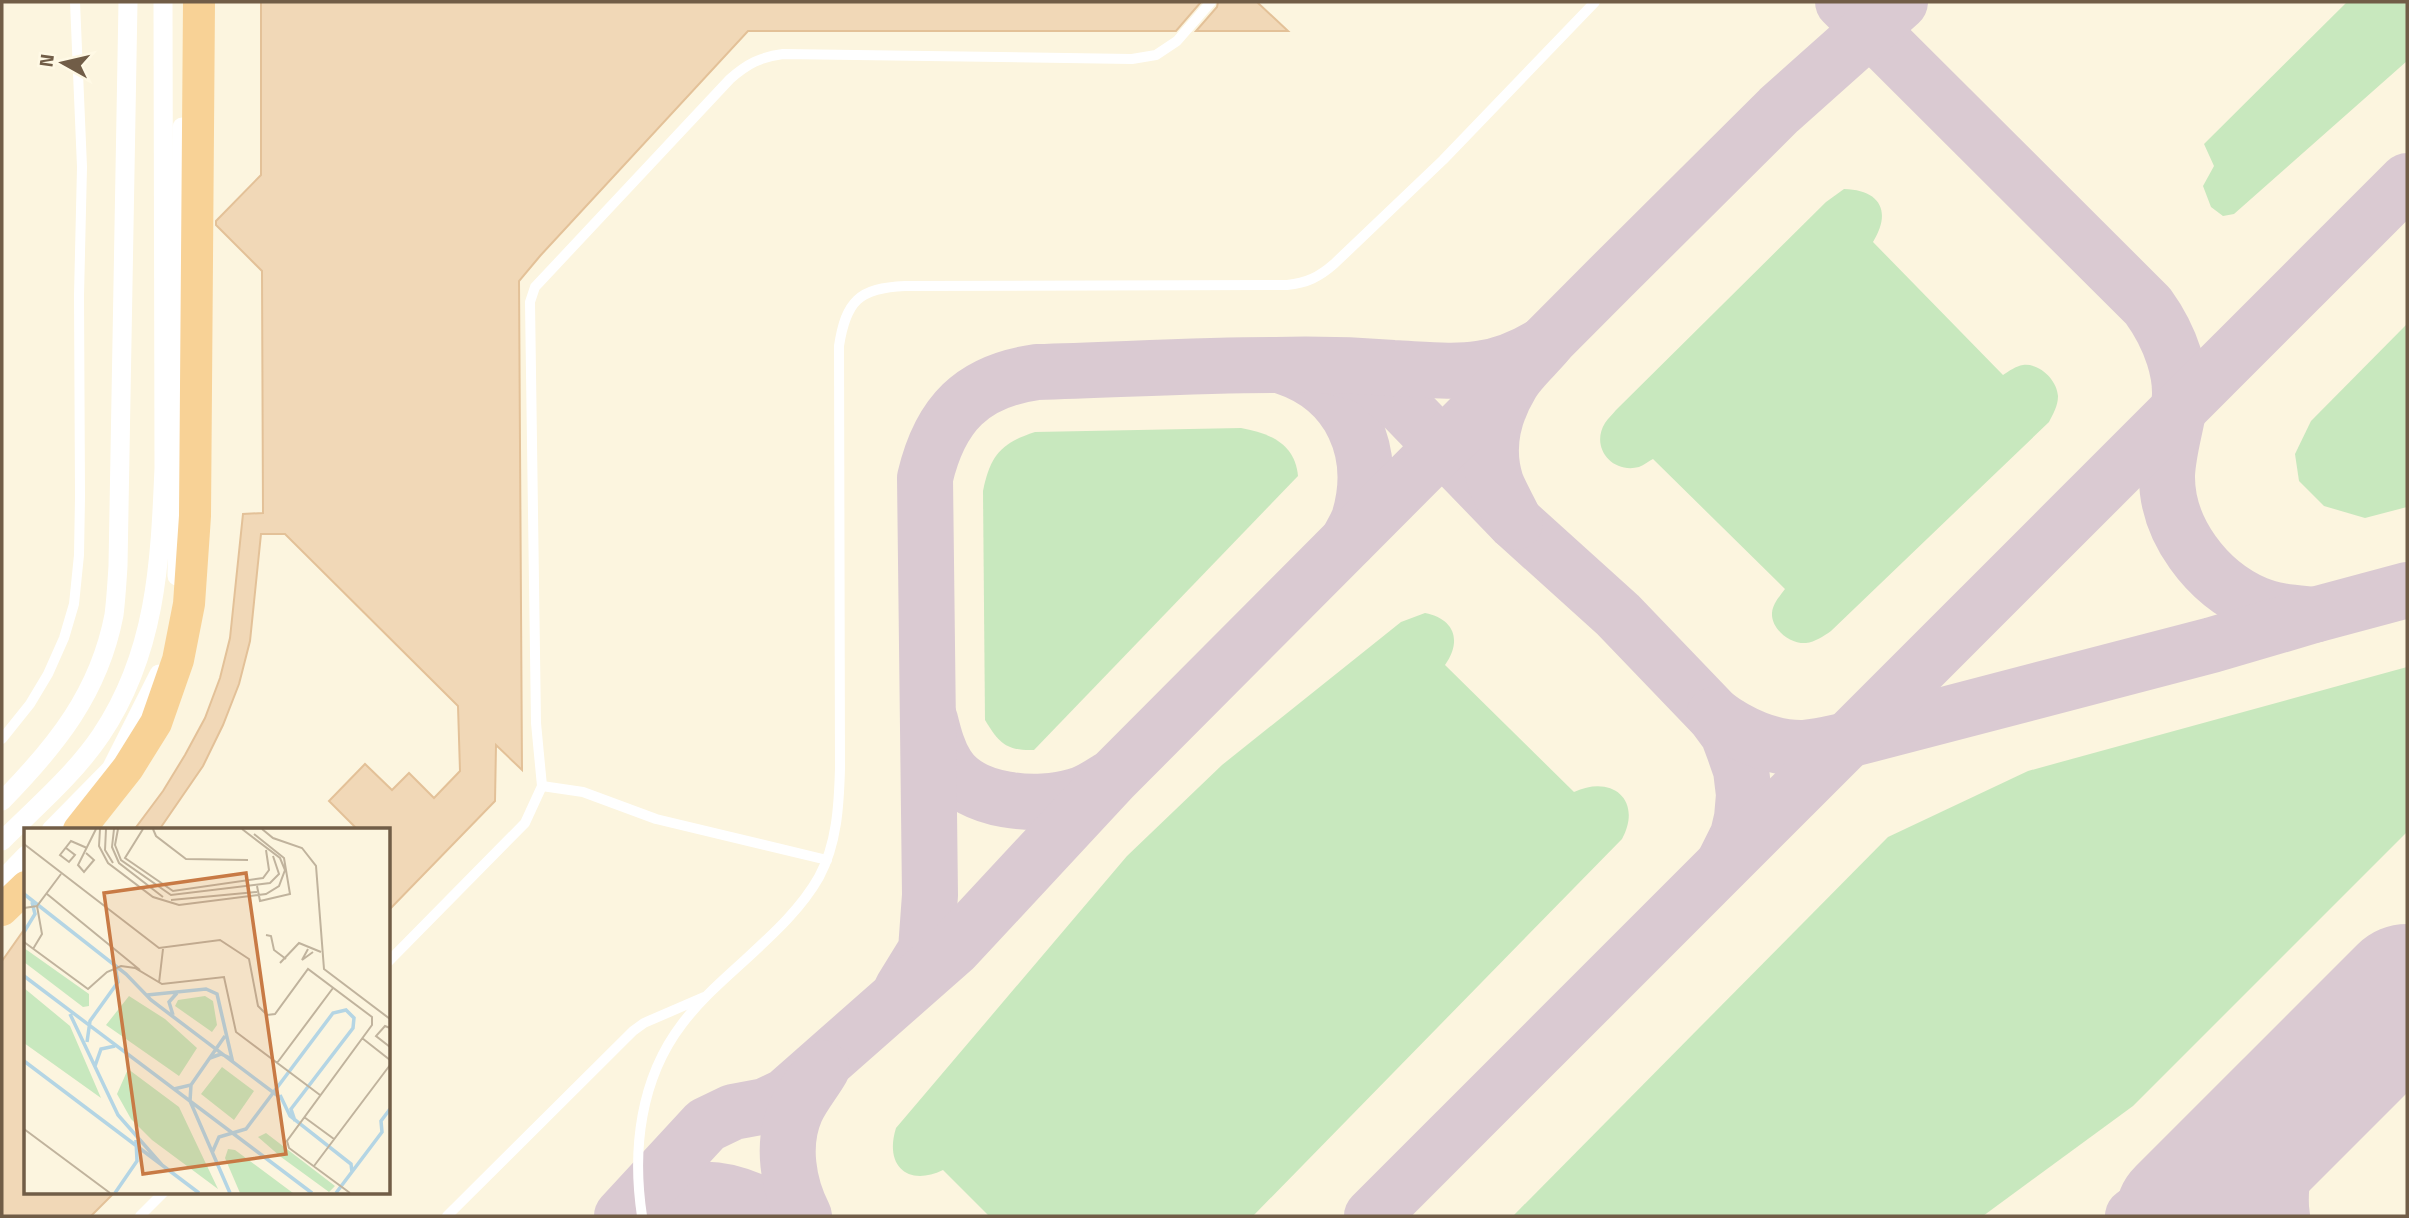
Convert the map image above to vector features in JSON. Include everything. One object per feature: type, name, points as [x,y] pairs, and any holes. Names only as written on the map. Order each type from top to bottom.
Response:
[{"type":"highway","points":[[81,828],[128,768],[156,723],[178,660],[189,604],[195,516],[199,2]]},
{"type":"highway","points":[[2,910],[24,889]]},
{"type":"street","points":[[2,801],[34,769],[85,699],[102,658],[114,614],[118,566],[128,2]]},
{"type":"street","points":[[2,841],[62,782],[99,738],[125,697],[143,648],[155,590],[164,468],[163,2]]},
{"type":"street","points":[[53,828],[111,769],[159,676],[176,595],[184,2]]},
{"type":"street","points":[[2,880],[24,857]]},
{"type":"lane","points":[[2,739],[30,704],[48,674],[64,638],[76,592],[80,497],[79,296],[82,167],[75,2]]},
{"type":"lane","points":[[390,960],[525,823],[542,786],[536,723],[530,302],[535,287],[730,79],[746,65],[764,56],[783,54],[1132,60],[1156,55],[1177,41],[1211,2]]},
{"type":"lane","points":[[642,1216],[638,1188],[641,1123],[647,1096],[667,1047],[707,995],[796,909],[815,884],[834,838],[841,768],[839,346],[843,323],[859,297],[873,290],[905,286],[1287,285],[1320,277],[1443,160],[1595,2]]},
{"type":"lane","points":[[542,786],[583,792],[656,819],[827,860]]},
{"type":"lane","points":[[447,1216],[633,1031],[644,1023],[707,995]]},
{"type":"lane","points":[[140,1216],[162,1194]]},
{"type":"green space","points":[[2347,2],[2407,2],[2407,61],[2234,214],[2223,216],[2211,207],[2203,186],[2214,166],[2204,144]]},
{"type":"green space","points":[[1844,189],[1866,193],[1874,198],[1882,212],[1882,221],[1873,242],[2003,375],[2020,366],[2036,367],[2051,379],[2057,390],[2058,400],[2049,422],[1831,631],[1813,641],[1800,643],[1778,630],[1773,619],[1774,606],[1785,589],[1653,459],[1639,467],[1620,466],[1606,457],[1600,441],[1606,421],[1616,410],[1826,202]]},
{"type":"green space","points":[[2407,324],[2407,507],[2365,518],[2324,506],[2299,481],[2295,454],[2311,421]]},
{"type":"green space","points":[[1241,428],[1261,433],[1279,442],[1292,455],[1298,476],[1034,750],[1016,749],[1004,744],[985,720],[983,491],[989,469],[999,452],[1023,436],[1035,432]]},
{"type":"green space","points":[[1425,613],[1443,620],[1453,632],[1453,648],[1445,665],[1574,792],[1600,786],[1620,794],[1629,813],[1628,825],[1622,839],[1253,1216],[989,1216],[943,1170],[919,1176],[902,1170],[893,1153],[896,1128],[1127,856],[1222,765],[1401,622]]},
{"type":"green space","points":[[2407,667],[2407,832],[2133,1106],[1983,1216],[1513,1216],[1888,837],[2028,771]]},
{"type":"building","points":[[261,2],[1201,2],[1176,31],[748,31],[540,256],[519,281],[522,770],[496,745],[495,801],[390,909],[390,828],[356,828],[329,801],[365,764],[392,790],[409,773],[434,798],[460,771],[458,706],[285,534],[261,534],[250,641],[239,684],[203,766],[160,828],[135,828],[163,791],[205,718],[220,678],[230,638],[243,514],[263,513],[262,271],[216,225],[216,221],[261,175]]},
{"type":"building","points":[[1218,2],[1257,2],[1288,31],[1196,31],[1217,7]]},
{"type":"building","points":[[24,930],[24,1194],[113,1194],[91,1216],[2,1216],[2,961]]},
{"type":"taxiway","points":[[1843,2],[2156,317],[2174,356],[2180,384],[2167,475],[2169,495],[2174,515],[2193,552],[2221,583],[2238,595],[2263,607],[2314,615]]},
{"type":"taxiway","points":[[622,1216],[706,1125],[733,1112],[765,1106],[786,1096],[954,948],[1113,777],[1610,278],[1779,110],[1900,2]]},
{"type":"taxiway","points":[[1372,1216],[2407,181]]},
{"type":"taxiway","points":[[902,989],[926,950],[930,895],[925,478],[940,436],[962,404],[994,383],[1037,372],[1305,365],[1472,370],[1507,362],[1546,343],[1511,384],[1495,420],[1491,445],[1493,470],[1498,488],[1515,522]]},
{"type":"taxiway","points":[[1285,367],[1308,377],[1343,407],[1362,448],[1364,494],[1359,519],[1348,541]]},
{"type":"taxiway","points":[[1341,369],[1372,379],[1402,405],[1515,522],[1618,615],[1714,715],[1728,734],[1741,770],[1744,795],[1738,835],[1724,863]]},
{"type":"taxiway","points":[[1714,715],[1745,734],[1768,743],[1792,748],[1821,746],[2212,645],[2407,590]]},
{"type":"taxiway","points":[[930,720],[947,766],[972,788],[988,795],[1025,802],[1060,800],[1085,793],[1109,779]]},
{"type":"taxiway","points":[[2133,1216],[2230,1146],[2353,1048]]},
{"type":"taxiway","points":[[804,1216],[790,1178],[789,1137],[791,1123],[799,1105],[822,1068]]},
{"type":"taxiway","points":[[2282,1216],[2282,1183],[2293,1135],[2304,1114],[2329,1081]]},
{"type":"taxiway","points":[[627,1213],[667,1195],[704,1189],[741,1196],[781,1216]]},
{"type":"runway","points":[[2185,1216],[2407,994]]}]
